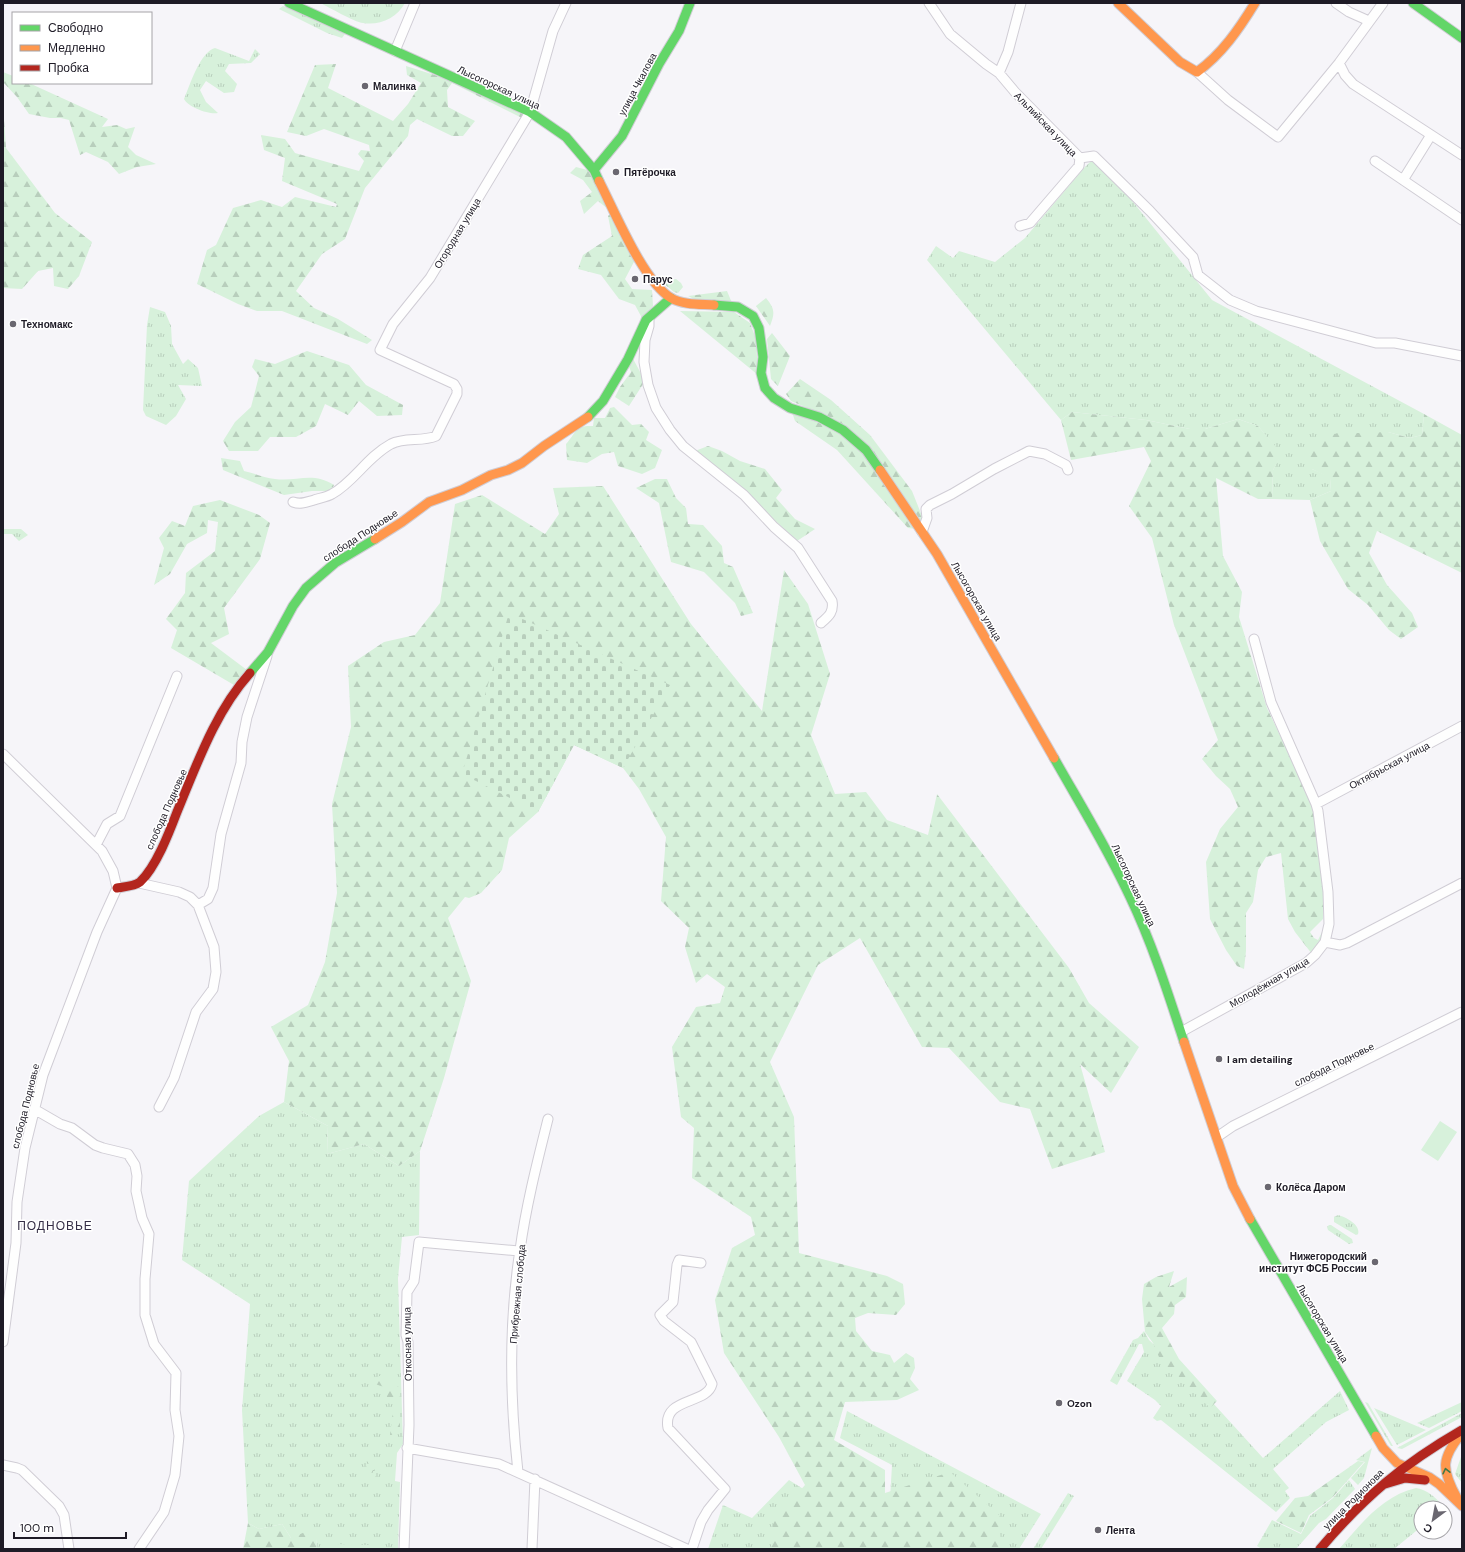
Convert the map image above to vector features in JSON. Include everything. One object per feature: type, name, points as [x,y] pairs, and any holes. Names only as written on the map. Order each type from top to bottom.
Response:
[{"type":"street","name":"Лысогорская улица","points":[[289,3],[530,112],[566,137],[594,170],[642,267],[659,288],[671,298],[693,304],[738,307],[753,316],[760,328],[762,356],[760,373],[765,388],[774,398],[790,408],[819,417],[843,430],[866,450],[937,554],[1101,842],[1130,897],[1150,946],[1181,1032],[1233,1186],[1247,1214],[1383,1448],[1397,1462],[1429,1477],[1439,1484],[1462,1506]]},
{"type":"street","points":[[395,51],[416,3]]},
{"type":"street","name":"Огородная улица","points":[[293,502],[305,503],[331,495],[371,458],[391,444],[404,440],[431,438],[436,436],[457,394],[454,384],[380,350],[393,324],[430,278],[530,112],[553,31],[566,3]]},
{"type":"street","name":"улица Чкалова","points":[[594,170],[622,136],[678,32],[690,3]]},
{"type":"street","name":"Альпийская улица","points":[[929,3],[950,34],[999,73],[1015,92],[1080,158],[1079,166],[1030,224],[1020,226]]},
{"type":"street","points":[[999,73],[1008,52],[1021,3]]},
{"type":"street","points":[[1118,3],[1180,62],[1197,72],[1228,100],[1278,137],[1339,63],[1383,3]]},
{"type":"street","points":[[1197,72],[1212,60],[1255,3]]},
{"type":"street","points":[[1336,3],[1349,12],[1369,21]]},
{"type":"street","points":[[1413,3],[1462,38]]},
{"type":"street","points":[[1339,63],[1345,74],[1354,84],[1462,155]]},
{"type":"street","points":[[1402,180],[1431,135]]},
{"type":"street","points":[[1080,158],[1094,156],[1193,256],[1198,275],[1230,300],[1256,311],[1376,343],[1395,343],[1462,356]]},
{"type":"street","points":[[1375,161],[1462,220]]},
{"type":"street","points":[[671,298],[646,321],[650,326],[645,340],[644,362],[648,385],[656,408],[670,430],[683,446],[744,495],[774,527],[798,548],[832,601],[833,608],[830,616],[821,623]]},
{"type":"street","name":"слобода Подновье","points":[[138,883],[150,870],[168,835],[208,738],[230,698],[249,673],[268,652],[293,606],[306,588],[318,576],[335,563],[402,522],[428,502],[462,490],[491,475],[508,470],[522,463],[595,411],[628,359],[646,321]]},
{"type":"street","points":[[922,532],[927,518],[926,509],[930,505],[1029,451],[1045,454],[1066,465],[1068,470]]},
{"type":"street","points":[[1254,639],[1271,702],[1316,804],[1330,913],[1325,942],[1340,945],[1347,943],[1462,883]]},
{"type":"street","points":[[198,905],[208,899],[213,888],[221,834],[241,762],[242,742],[247,717],[268,652]]},
{"type":"street","points":[[96,845],[107,824],[120,816],[177,676]]},
{"type":"street","name":"Октябрьская улица","points":[[1316,804],[1462,726]]},
{"type":"street","points":[[3,754],[102,851],[113,871],[117,888],[138,883],[179,892],[190,897],[198,905],[214,947],[216,972],[214,984],[213,989],[196,1012],[174,1078],[159,1106]]},
{"type":"street","name":"слобода Подновье","points":[[3,1342],[16,1242],[19,1192],[25,1148],[42,1075],[97,932],[117,888]]},
{"type":"street","name":"Молодёжная улица","points":[[1181,1032],[1306,963],[1316,955],[1325,942]]},
{"type":"street","name":"слобода Подновье","points":[[1217,1137],[1233,1126],[1462,1012]]},
{"type":"street","points":[[34,1109],[60,1124],[72,1128],[95,1145],[128,1154],[135,1165],[137,1176],[136,1191],[142,1218],[149,1234],[145,1279],[145,1315],[154,1344],[177,1376],[175,1387],[175,1410],[180,1436],[175,1475],[164,1512],[139,1549]]},
{"type":"street","name":"Прибрежная слобода","points":[[518,1472],[514,1431],[512,1328],[519,1251],[532,1183],[548,1119]]},
{"type":"street","name":"Откосная улица","points":[[404,1549],[409,1425],[408,1342],[406,1335],[407,1292],[414,1281],[419,1242],[519,1251]]},
{"type":"street","points":[[692,1549],[701,1522],[708,1510],[725,1489],[668,1428],[666,1420],[675,1408],[685,1402],[705,1394],[710,1389],[712,1384],[691,1342],[664,1321],[660,1315],[673,1302],[677,1265],[679,1260],[701,1263]]},
{"type":"street","name":"улица Родионова","points":[[1320,1549],[1343,1522],[1373,1491],[1431,1447],[1462,1430]]},
{"type":"street","points":[[1462,1434],[1450,1447],[1444,1458],[1445,1471],[1453,1491],[1462,1506]]},
{"type":"street","points":[[407,1448],[499,1464],[687,1549]]},
{"type":"street","points":[[3,1465],[22,1470],[59,1506],[64,1515],[69,1549]]},
{"type":"street","points":[[1373,1491],[1389,1482],[1413,1477],[1431,1484],[1454,1502],[1462,1506]]},
{"type":"street","points":[[532,1549],[535,1479]]},
{"type":"green space","points":[[320,3],[405,3],[397,13],[387,20],[369,24],[354,20]]},
{"type":"green space","points":[[283,6],[345,34],[342,38],[327,33],[279,9]]},
{"type":"green space","points":[[215,48],[249,61],[255,49],[260,54],[251,63],[229,64],[225,71],[237,84],[234,92],[224,93],[206,81],[200,90],[206,102],[218,113],[209,113],[190,105],[184,99],[200,62],[210,51]]},
{"type":"green space","points":[[336,64],[328,88],[393,121],[408,104],[421,83],[407,75],[406,66],[454,81],[522,112],[522,118],[452,83],[447,90],[448,107],[475,121],[463,136],[452,136],[417,119],[410,125],[408,136],[365,188],[345,239],[322,254],[296,291],[314,308],[338,319],[372,340],[367,344],[282,311],[257,311],[238,304],[197,284],[207,250],[216,245],[233,208],[261,200],[282,207],[295,197],[336,207],[337,204],[282,181],[285,158],[264,150],[261,135],[285,139],[295,153],[359,171],[364,161],[358,154],[361,150],[370,151],[369,145],[324,129],[306,136],[287,132],[315,65]]},
{"type":"green space","points":[[3,72],[12,76],[12,84],[31,84],[108,119],[102,127],[117,125],[126,129],[135,127],[128,147],[136,155],[156,164],[137,167],[119,174],[108,162],[86,152],[80,155],[69,120],[29,114],[17,97],[3,82]]},
{"type":"green space","points":[[3,104],[6,148],[55,213],[92,242],[79,276],[68,289],[54,286],[53,268],[38,271],[22,289],[3,288]]},
{"type":"green space","points":[[1096,156],[1212,300],[1424,414],[1422,435],[1410,438],[1388,432],[1312,469],[1330,477],[1331,491],[1310,500],[1272,499],[1273,470],[1281,454],[1258,426],[1238,419],[1205,429],[1190,429],[1146,420],[1072,412],[1061,420],[927,260],[936,246],[953,258],[959,251],[995,262],[1025,238],[1084,168]]},
{"type":"green space","points":[[576,167],[591,171],[608,209],[598,201],[584,214],[580,201],[592,192],[583,180],[570,173]]},
{"type":"green space","points":[[612,212],[636,258],[625,279],[632,289],[652,290],[653,306],[642,318],[635,305],[619,299],[601,275],[578,269],[583,255],[612,236],[608,216]]},
{"type":"green space","points":[[676,279],[683,287],[678,293],[674,292],[662,282]]},
{"type":"green space","points":[[727,291],[732,303],[698,301],[688,296]]},
{"type":"green space","points":[[766,298],[773,308],[773,318],[770,326],[756,306]]},
{"type":"green space","points":[[150,307],[165,312],[171,326],[172,344],[183,364],[188,359],[198,368],[202,386],[178,385],[186,399],[176,416],[166,425],[146,416],[143,410],[147,325]]},
{"type":"green space","points":[[680,311],[734,312],[750,323],[756,339],[758,375]]},
{"type":"green space","points":[[772,333],[790,356],[778,386],[771,379],[767,339]]},
{"type":"green space","points":[[307,351],[349,365],[366,385],[403,405],[402,415],[377,416],[359,401],[348,415],[325,404],[316,426],[296,437],[270,437],[258,451],[229,451],[223,441],[235,422],[251,407],[259,376],[252,367],[255,359],[275,364]]},
{"type":"green space","points":[[631,355],[645,381],[629,406],[615,397],[631,372],[628,363]]},
{"type":"green space","points":[[800,379],[831,400],[870,435],[912,491],[924,521],[918,521],[858,437],[822,414],[791,401],[786,394]]},
{"type":"green space","points":[[614,407],[632,425],[641,424],[649,432],[646,440],[662,450],[655,468],[642,474],[618,466],[614,452],[602,454],[587,463],[567,460],[566,444],[576,430],[587,426],[593,426],[594,418],[605,418],[610,408]]},
{"type":"green space","points":[[792,412],[803,415],[839,433],[863,452],[917,529],[908,528],[837,450],[795,421]]},
{"type":"green space","points":[[1072,412],[1146,420],[1190,429],[1205,429],[1238,419],[1258,426],[1282,454],[1273,470],[1272,499],[1258,499],[1216,478],[1223,556],[1242,592],[1239,617],[1267,708],[1314,806],[1324,891],[1323,919],[1310,932],[1314,938],[1318,940],[1325,926],[1322,943],[1312,954],[1295,932],[1288,919],[1281,853],[1266,857],[1258,870],[1253,902],[1246,913],[1246,951],[1244,969],[1237,966],[1226,950],[1210,919],[1206,862],[1220,829],[1238,807],[1230,789],[1216,776],[1202,759],[1218,740],[1174,625],[1152,538],[1129,506],[1151,461],[1144,447],[1071,460],[1061,420]]},
{"type":"green space","points":[[1424,414],[1462,435],[1462,573],[1377,531],[1369,553],[1387,585],[1412,613],[1418,627],[1401,639],[1389,630],[1368,605],[1348,589],[1320,541],[1310,500],[1331,491],[1330,478],[1312,469],[1306,453],[1328,434],[1388,432],[1410,438],[1422,435]]},
{"type":"green space","points":[[708,446],[722,451],[740,461],[765,469],[782,490],[776,498],[795,519],[815,529],[797,541],[742,490],[695,451]]},
{"type":"green space","points":[[221,458],[240,461],[244,471],[267,478],[283,480],[311,478],[326,481],[334,485],[331,491],[312,491],[284,495],[223,470]]},
{"type":"green space","points":[[655,479],[667,479],[676,498],[686,508],[688,524],[703,525],[722,546],[724,563],[733,567],[753,613],[741,616],[735,603],[704,572],[671,562],[659,503],[636,488]]},
{"type":"green space","points":[[603,486],[691,624],[762,711],[784,570],[808,604],[830,674],[811,735],[835,794],[866,792],[887,820],[928,835],[937,794],[1069,968],[1089,1003],[1139,1047],[1111,1093],[1080,1064],[1105,1152],[1052,1169],[1030,1109],[1000,1102],[949,1048],[922,1047],[860,938],[818,965],[770,1062],[794,1117],[799,1253],[887,1276],[903,1284],[905,1304],[896,1315],[868,1313],[855,1318],[856,1331],[872,1351],[890,1355],[894,1363],[906,1353],[914,1358],[915,1368],[910,1379],[919,1390],[897,1400],[845,1402],[834,1440],[885,1470],[885,1493],[950,1472],[999,1515],[1001,1549],[772,1549],[773,1521],[805,1485],[779,1437],[724,1353],[715,1300],[732,1248],[755,1235],[751,1217],[692,1178],[694,1128],[681,1117],[672,1047],[696,1007],[720,1003],[725,987],[707,974],[696,983],[685,947],[689,928],[661,901],[666,837],[639,789],[623,768],[574,745],[538,812],[509,838],[502,870],[481,893],[469,898],[465,897],[448,918],[471,981],[444,1078],[420,1151],[399,1166],[364,1144],[327,1154],[328,1126],[284,1102],[289,1061],[271,1027],[308,1005],[325,962],[337,893],[332,804],[351,727],[348,666],[384,642],[415,635],[440,603],[455,504],[482,495],[545,534],[559,514],[553,488]]},
{"type":"green space","points":[[220,500],[259,515],[270,523],[260,559],[224,608],[229,634],[211,643],[247,670],[234,685],[171,648],[177,630],[166,619],[185,593],[186,573],[215,551],[218,522],[208,520],[207,533],[187,544],[170,574],[154,585],[164,548],[159,538],[172,521],[185,526],[193,506]]},
{"type":"green space","points":[[3,529],[21,529],[28,535],[19,541],[12,534],[3,534]]},
{"type":"green space","points":[[509,613],[670,685],[623,768],[574,745],[538,812],[462,774]]},
{"type":"green space","points":[[284,1102],[328,1126],[327,1154],[364,1144],[399,1166],[420,1151],[419,1235],[402,1237],[398,1278],[403,1444],[397,1453],[395,1481],[400,1482],[398,1549],[316,1549],[317,1539],[291,1538],[282,1524],[259,1529],[248,1523],[242,1410],[250,1304],[182,1260],[189,1181],[259,1116]]},
{"type":"green space","points":[[1440,1121],[1457,1132],[1438,1161],[1421,1150]]},
{"type":"green space","points":[[1338,1215],[1349,1220],[1355,1225],[1358,1234],[1356,1235],[1334,1222],[1334,1217]]},
{"type":"green space","points":[[1329,1225],[1352,1239],[1353,1243],[1349,1244],[1328,1230],[1327,1227]]},
{"type":"green space","points":[[1174,1271],[1169,1287],[1187,1277],[1186,1297],[1175,1305],[1174,1314],[1162,1328],[1179,1359],[1217,1401],[1210,1408],[1178,1376],[1162,1364],[1153,1343],[1145,1332],[1142,1299],[1144,1284],[1156,1277]]},
{"type":"green space","points":[[1144,1331],[1149,1340],[1192,1380],[1263,1458],[1340,1391],[1349,1410],[1326,1422],[1273,1469],[1289,1488],[1285,1491],[1290,1498],[1276,1512],[1161,1420],[1157,1421],[1153,1418],[1161,1406],[1155,1400],[1127,1381],[1144,1352],[1142,1344],[1139,1344],[1117,1385],[1110,1381],[1133,1340],[1138,1338]]},
{"type":"green space","points":[[382,1375],[398,1386],[400,1396],[389,1404],[384,1387],[372,1383],[372,1379]]},
{"type":"green space","points":[[1365,1402],[1368,1403],[1393,1446],[1391,1446]]},
{"type":"green space","points":[[1462,1402],[1462,1411],[1429,1428],[1417,1423]]},
{"type":"green space","points":[[1374,1408],[1426,1430],[1397,1445]]},
{"type":"green space","points":[[393,1411],[400,1412],[400,1434],[390,1435]]},
{"type":"green space","points":[[847,1411],[1041,1514],[1019,1549],[708,1549],[723,1505],[752,1518],[789,1480],[813,1495],[890,1499],[892,1465],[840,1438]]},
{"type":"green space","points":[[1462,1413],[1462,1417],[1402,1449],[1397,1448]]},
{"type":"green space","points":[[1372,1448],[1364,1478],[1358,1485],[1351,1478],[1365,1462],[1356,1460]]},
{"type":"green space","points":[[1462,1454],[1462,1483],[1455,1474]]},
{"type":"green space","points":[[367,1459],[375,1460],[375,1479],[366,1478]]},
{"type":"green space","points":[[1358,1461],[1364,1462],[1332,1498],[1309,1515],[1301,1533],[1276,1521],[1295,1498],[1308,1496]]},
{"type":"green space","points":[[1349,1480],[1355,1489],[1326,1519],[1319,1523],[1296,1549],[1262,1549],[1257,1546],[1272,1520],[1301,1534],[1310,1516],[1333,1498]]},
{"type":"green space","points":[[1416,1488],[1421,1489],[1437,1500],[1413,1500],[1413,1534],[1394,1549],[1339,1549],[1364,1521],[1382,1504],[1404,1492]]},
{"type":"green space","points":[[1068,1493],[1074,1496],[1041,1549],[1033,1549]]},
{"type":"green space","points":[[248,1523],[259,1529],[282,1524],[291,1538],[305,1532],[317,1539],[316,1549],[243,1549]]},
{"type":"green space","points":[[336,1544],[368,1545],[368,1549],[336,1549]]},
{"type":"traffic: fast","points":[[289,3],[530,112],[566,137],[594,170],[599,181]]},
{"type":"traffic: fast","points":[[594,170],[622,136],[659,64],[679,31],[690,3]]},
{"type":"traffic: fast","points":[[1413,3],[1462,38]]},
{"type":"traffic: fast","points":[[588,417],[603,401],[628,359],[646,320],[671,298]]},
{"type":"traffic: fast","points":[[714,305],[738,307],[753,316],[759,328],[763,357],[761,373],[765,388],[774,398],[790,408],[819,417],[843,430],[866,450],[880,470]]},
{"type":"traffic: fast","points":[[250,673],[268,652],[293,606],[306,588],[335,563],[375,539]]},
{"type":"traffic: fast","points":[[1054,758],[1103,844],[1138,914],[1159,968],[1184,1042]]},
{"type":"traffic: fast","points":[[1250,1219],[1376,1436]]},
{"type":"traffic: slow","points":[[1118,3],[1180,62],[1197,72],[1222,49],[1243,22],[1255,3]]},
{"type":"traffic: slow","points":[[599,181],[630,245],[650,277],[661,289],[671,298],[681,302],[714,305]]},
{"type":"traffic: slow","points":[[375,539],[402,522],[429,502],[462,490],[491,475],[508,470],[522,463],[544,446],[588,417]]},
{"type":"traffic: slow","points":[[880,470],[937,554],[1054,758]]},
{"type":"traffic: slow","points":[[1184,1042],[1233,1186],[1250,1219]]},
{"type":"traffic: slow","points":[[1457,1498],[1448,1479],[1446,1464],[1450,1450],[1462,1433]]},
{"type":"traffic: slow","points":[[1376,1436],[1383,1448],[1397,1463],[1429,1477],[1439,1484],[1462,1506]]},
{"type":"traffic: jam","points":[[117,888],[140,882],[146,876],[157,859],[208,739],[227,704],[250,673]]},
{"type":"traffic: jam","points":[[1320,1549],[1352,1513],[1385,1483],[1421,1456],[1462,1430]]},
{"type":"traffic: jam","points":[[1385,1484],[1405,1478],[1425,1480]]},
{"type":"place","name":"Малинка","points":[[365,86]]},
{"type":"place","name":"Пятёрочка","points":[[616,172]]},
{"type":"place","name":"Парус","points":[[635,279]]},
{"type":"place","name":"Техномакс","points":[[13,324]]},
{"type":"place","name":"I am detailing","points":[[1219,1059]]},
{"type":"place","name":"Колёса Даром","points":[[1268,1187]]},
{"type":"place","name":"Нижегородский институт ФСБ России","points":[[1375,1262]]},
{"type":"place","name":"Ozon","points":[[1059,1403]]},
{"type":"place","name":"Лента","points":[[1098,1530]]},
{"type":"district","name":"ПОДНОВЬЕ","points":[[55,1226]]}]
